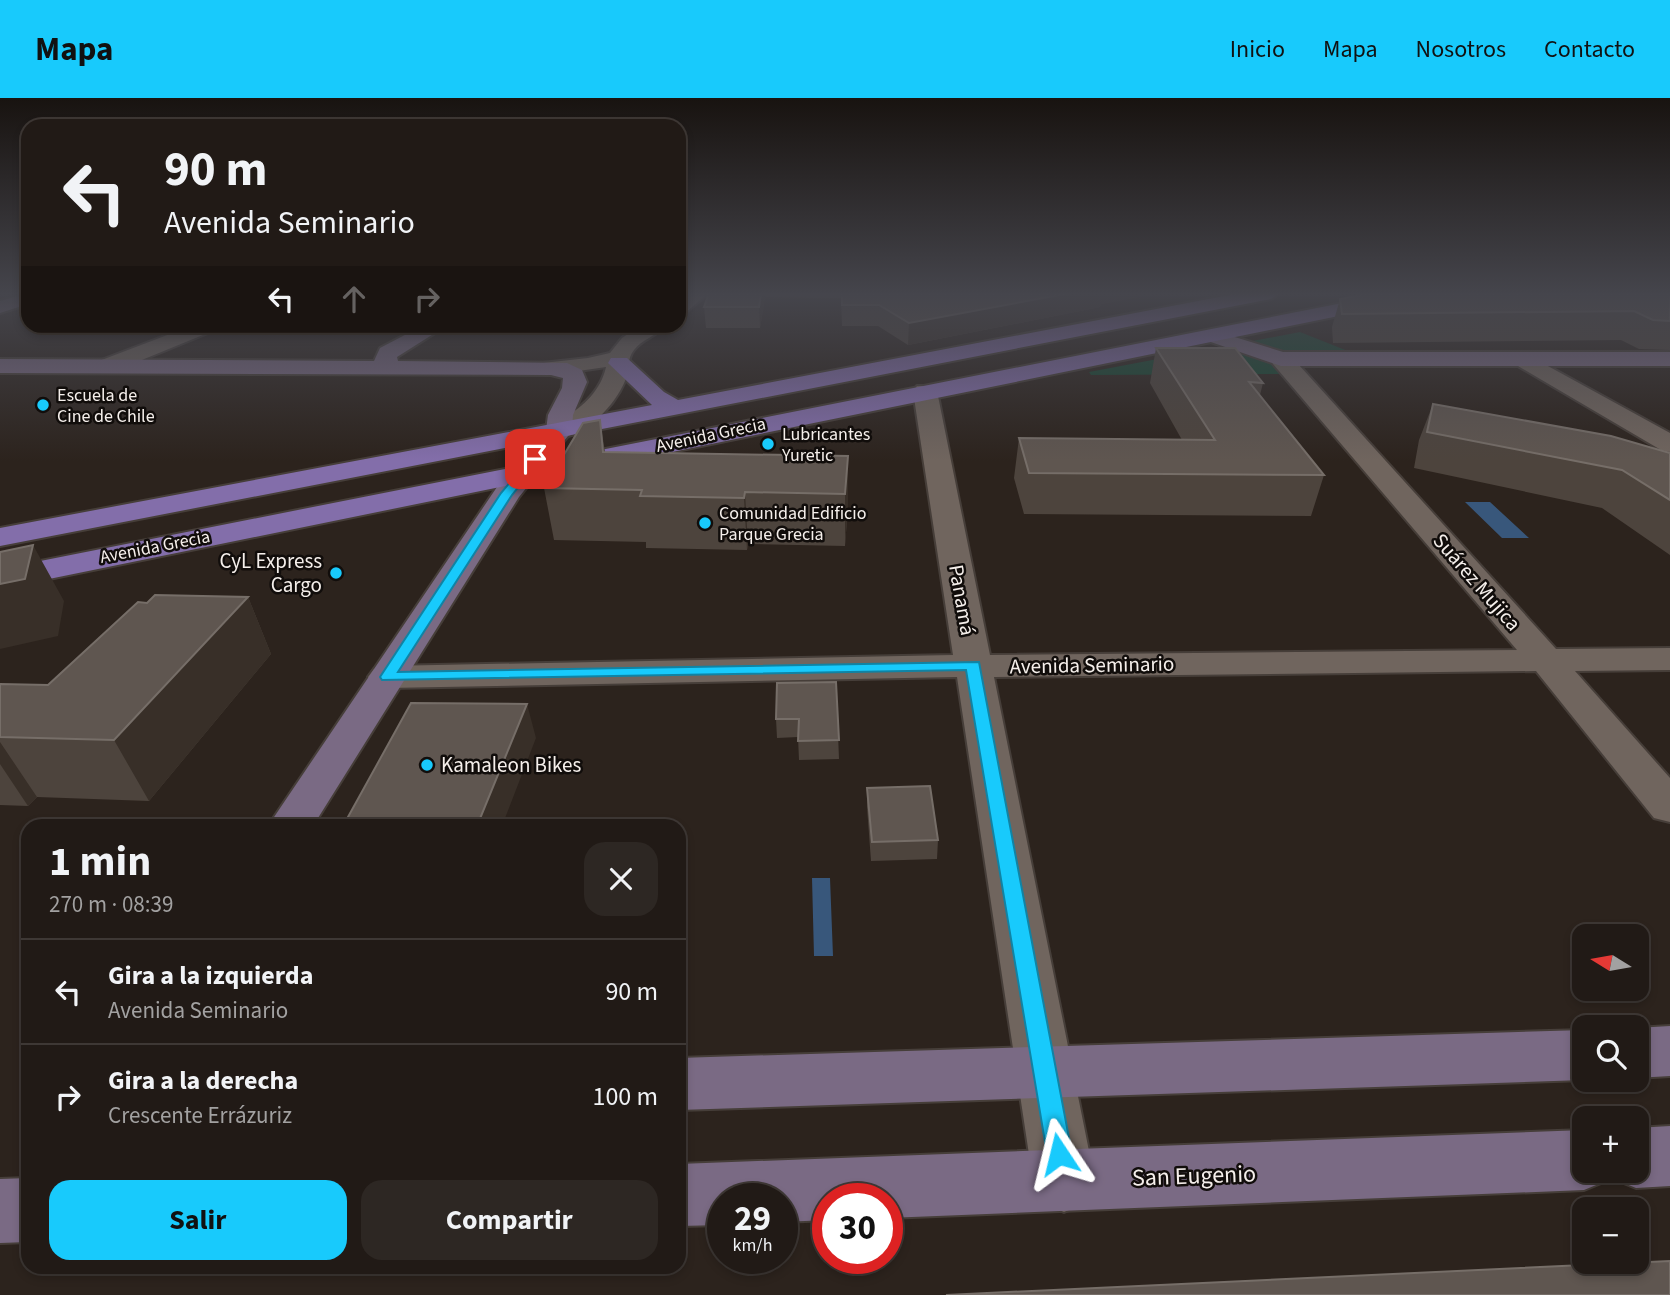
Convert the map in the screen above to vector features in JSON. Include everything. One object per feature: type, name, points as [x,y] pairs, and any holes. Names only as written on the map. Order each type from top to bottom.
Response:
[{"type":"main road","points":[[392,367],[385,360],[388,353],[395,349]]},
{"type":"main road","name":"Avenida Grecia","points":[[0,537],[559,432],[981,349]]},
{"type":"main road","name":"Avenida Grecia","points":[[0,579],[1145,349]]},
{"type":"main road","points":[[1256,349],[1290,359],[1670,359]]},
{"type":"main road","points":[[619,360],[656,397],[675,408]]},
{"type":"main road","points":[[0,366],[551,368],[571,372],[576,379],[558,419],[559,432],[524,472],[295,819]]},
{"type":"main road","points":[[1649,1052],[1670,1051]]},
{"type":"main road","points":[[686,1084],[1572,1055]]},
{"type":"main road","points":[[1649,1157],[1670,1156]]},
{"type":"main road","name":"San Eugenio","points":[[686,1195],[1572,1160]]},
{"type":"main road","points":[[0,1211],[21,1210]]},
{"type":"street","points":[[107,366],[150,349]]},
{"type":"street","points":[[559,432],[579,421],[603,397],[615,378],[625,349]]},
{"type":"street","name":"Suárez Mujica","points":[[1290,349],[1290,359],[1670,807]]},
{"type":"street","points":[[551,368],[619,360]]},
{"type":"street","points":[[1526,361],[1670,444]]},
{"type":"street","name":"Panamá","points":[[925,391],[1064,1181]]},
{"type":"street","name":"Avenida Seminario","points":[[387,677],[973,666],[1670,659]]},
{"type":"green space","points":[[1211,349],[1342,349],[1363,357],[1267,357],[1281,374],[1091,375],[1089,372]]},
{"type":"water","points":[[1465,502],[1490,502],[1529,538],[1502,538]]},
{"type":"water","points":[[812,878],[830,878],[833,956],[814,956]]},
{"type":"building","points":[[1157,349],[1236,349],[1263,383],[1249,382],[1324,475],[1029,473],[1019,438],[1215,440]]},
{"type":"building","points":[[1433,404],[1611,436],[1670,453],[1670,500],[1622,470],[1427,432]]},
{"type":"building","points":[[600,420],[603,452],[848,456],[845,494],[745,492],[744,498],[640,496],[642,490],[544,488],[583,423]]},
{"type":"building","points":[[33,545],[25,579],[0,584],[0,552]]},
{"type":"building","points":[[155,595],[248,597],[114,740],[0,737],[0,684],[48,685],[138,602],[147,603]]},
{"type":"building","points":[[836,682],[839,740],[798,741],[799,719],[776,719],[777,683]]},
{"type":"building","points":[[411,703],[527,704],[480,819],[347,819]]},
{"type":"building","points":[[930,786],[938,840],[872,842],[867,788]]},
{"type":"building","points":[[1670,1261],[1670,1295],[946,1295],[1572,1266],[1572,1274],[1649,1274],[1649,1262]]},
{"type":"place","name":"Escuela de Cine de Chile","points":[[43,405]]},
{"type":"place","name":"Lubricantes Yuretic","points":[[768,444]]},
{"type":"place","name":"Comunidad Edificio Parque Grecia","points":[[705,523]]},
{"type":"place","name":"CyL Express Cargo","points":[[336,573]]},
{"type":"place","name":"Kamaleon Bikes","points":[[427,765]]},
{"type":"route","points":[[535,459],[507,493],[387,677],[973,666],[1059,1154]]}]
